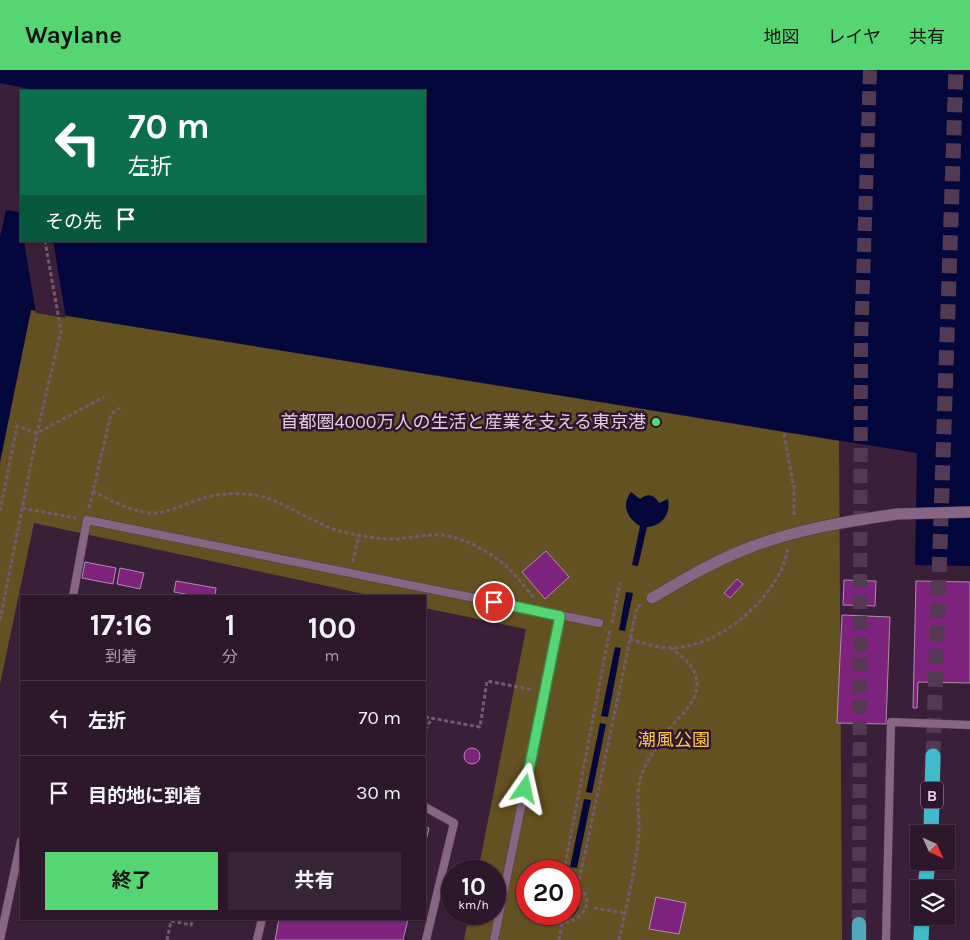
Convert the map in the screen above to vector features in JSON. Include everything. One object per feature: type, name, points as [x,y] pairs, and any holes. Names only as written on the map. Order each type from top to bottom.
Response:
[{"type":"highway","name":"B","points":[[931,825],[933,756]]},
{"type":"highway","points":[[859,924],[859,940]]},
{"type":"highway","points":[[920,940],[921,925]]},
{"type":"highway","points":[[929,925],[929,940]]},
{"type":"street","points":[[652,598],[692,574],[751,547],[792,535],[844,522],[897,514],[970,512]]},
{"type":"lane","points":[[72,595],[86,520],[599,623]]},
{"type":"lane","points":[[494,940],[560,616]]},
{"type":"lane","points":[[886,940],[891,722],[970,725]]},
{"type":"lane","points":[[426,808],[454,823],[426,940]]},
{"type":"lane","points":[[0,940],[20,846]]},
{"type":"lane","points":[[257,940],[262,920]]},
{"type":"path","points":[[0,620],[37,433],[61,331],[45,242]]},
{"type":"path","points":[[0,511],[17,426],[37,433],[104,397]]},
{"type":"path","points":[[22,508],[86,520],[111,414],[120,408]]},
{"type":"path","points":[[630,639],[671,648],[691,644],[716,635],[735,624],[752,609],[775,582],[781,570],[792,535],[795,511],[794,488],[784,434]]},
{"type":"path","points":[[93,491],[112,502],[148,513],[170,510],[210,496],[246,494],[279,502],[322,525],[359,535],[396,539],[440,535],[461,540],[477,547],[506,566],[547,613]]},
{"type":"path","points":[[355,553],[359,535]]},
{"type":"path","points":[[566,860],[620,582]]},
{"type":"path","points":[[581,872],[637,607],[652,598]]},
{"type":"path","points":[[619,940],[639,840],[637,799],[641,776],[653,752],[688,708],[696,691],[696,676],[691,666],[686,659],[671,648]]},
{"type":"path","points":[[426,717],[480,727],[487,681],[545,692]]},
{"type":"path","points":[[426,727],[432,718]]},
{"type":"path","points":[[581,889],[586,897],[585,911],[581,916]]},
{"type":"path","points":[[594,908],[624,913]]},
{"type":"path","points":[[167,940],[171,921],[191,925],[193,920]]},
{"type":"path","points":[[559,940],[562,925]]},
{"type":"green space","name":"潮風公園","points":[[31,310],[839,441],[842,940],[464,940],[467,925],[506,925],[506,860],[480,860],[526,629],[426,608],[426,595],[368,595],[34,523],[0,684],[0,463]]},
{"type":"shaded area","points":[[0,70],[970,70],[970,566],[915,565],[917,453],[31,310],[0,461]]},
{"type":"shaded area","points":[[631,492],[640,499],[648,495],[653,496],[659,503],[668,499],[669,504],[667,514],[661,522],[647,527],[638,566],[632,565],[640,526],[629,515],[626,506]]},
{"type":"shaded area","points":[[626,592],[633,593],[625,631],[619,630]]},
{"type":"shaded area","points":[[615,647],[621,648],[608,717],[601,716]]},
{"type":"shaded area","points":[[600,723],[606,724],[592,793],[586,792]]},
{"type":"shaded area","points":[[584,799],[591,800],[579,860],[571,860]]},
{"type":"pier","points":[[0,83],[34,90],[20,90],[20,217],[19,212],[6,210],[0,237]]},
{"type":"pier","points":[[24,242],[53,242],[66,318],[36,313]]},
{"type":"building","points":[[546,551],[569,577],[545,599],[522,572]]},
{"type":"building","points":[[85,562],[116,568],[113,584],[82,578]]},
{"type":"building","points":[[120,568],[144,573],[140,589],[117,584]]},
{"type":"building","points":[[737,579],[743,584],[730,598],[724,593]]},
{"type":"building","points":[[844,580],[876,581],[875,606],[843,605]]},
{"type":"building","points":[[176,581],[216,588],[215,595],[190,595],[174,592]]},
{"type":"building","points":[[916,581],[970,582],[970,683],[918,682],[917,708],[913,708]]},
{"type":"building","points":[[842,615],[890,617],[886,724],[837,723]]},
{"type":"building","points":[[472,748],[480,756],[472,764],[464,756]]},
{"type":"building","points":[[426,827],[429,828],[426,841]]},
{"type":"building","points":[[656,897],[686,903],[679,934],[649,929]]},
{"type":"building","points":[[279,920],[408,920],[403,940],[275,940]]},
{"type":"tunnel","points":[[859,924],[861,342],[870,70]]},
{"type":"tunnel","points":[[933,756],[956,70]]},
{"type":"place","name":"首都圏4000万人の生活と産業を支える東京港","points":[[656,422]]},
{"type":"route","points":[[494,602],[560,616],[525,789]]}]
